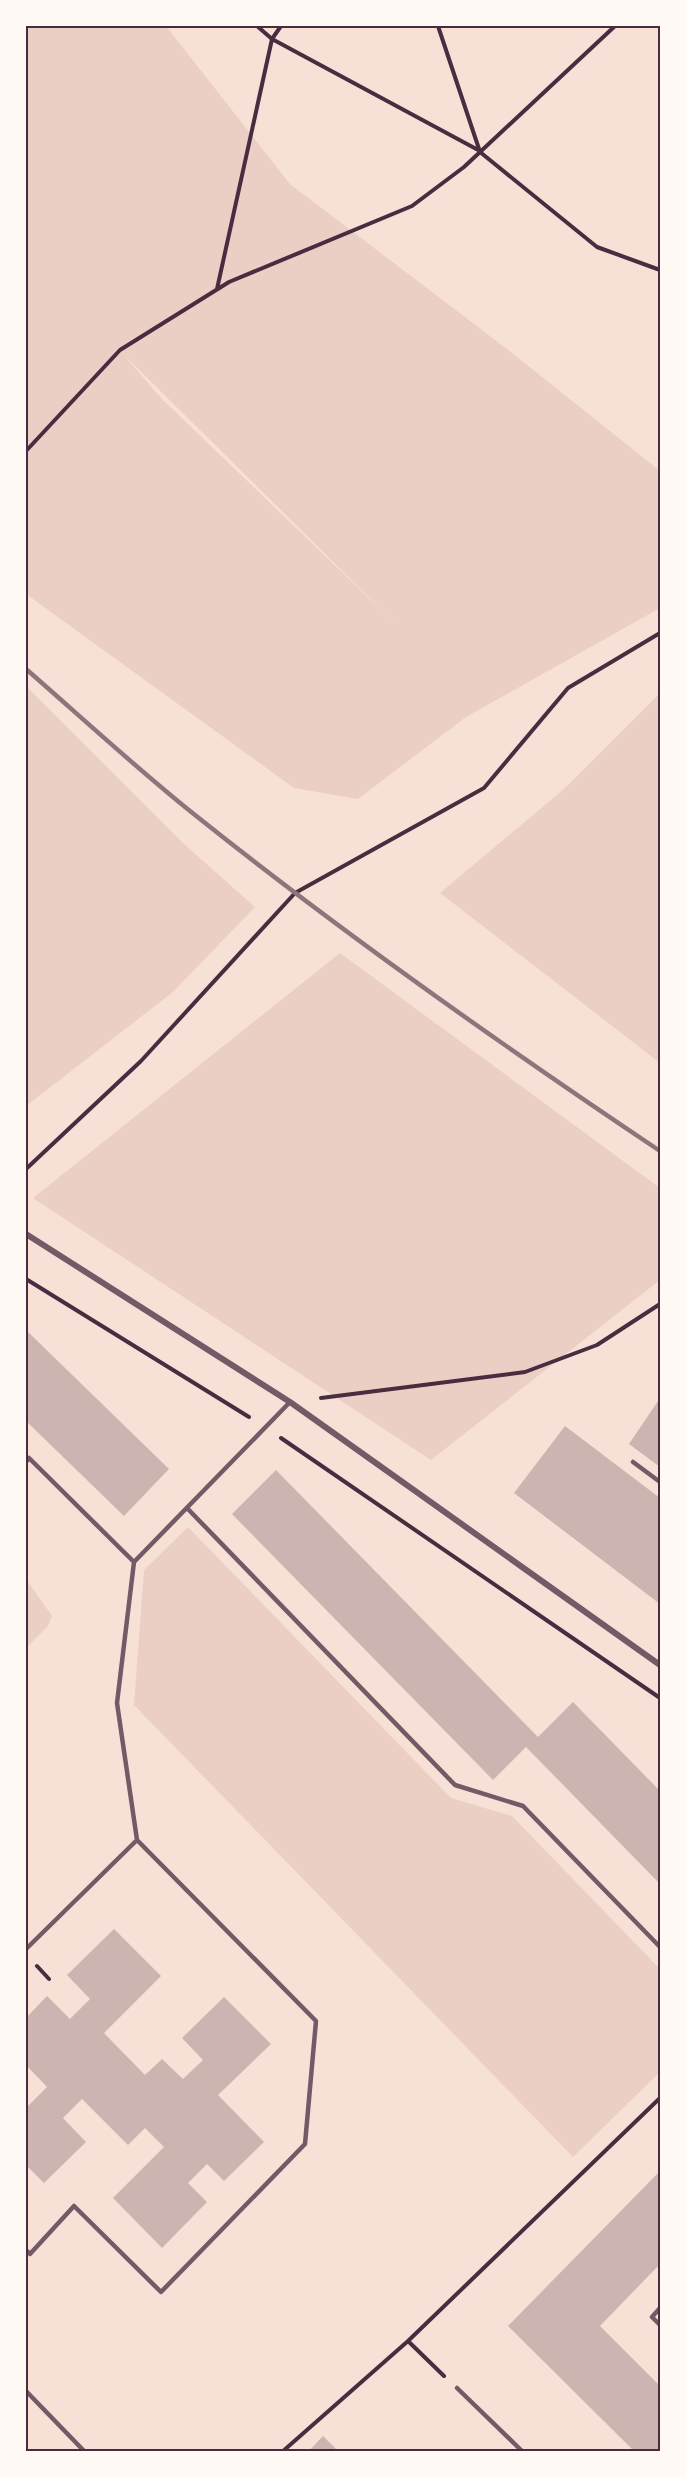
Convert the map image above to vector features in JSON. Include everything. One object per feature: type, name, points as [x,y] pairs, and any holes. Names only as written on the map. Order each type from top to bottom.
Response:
[{"type":"street","points":[[26,1234],[290,1402],[660,1665]]},
{"type":"lane","points":[[26,2250],[30,2254],[74,2206],[161,2292],[305,2144],[316,2021],[137,1840],[117,1703],[134,1562],[290,1402]]},
{"type":"lane","points":[[26,1462],[29,1458],[134,1562]]},
{"type":"lane","points":[[633,1462],[660,1482]]},
{"type":"lane","points":[[186,1508],[455,1785],[523,1806],[660,1947]]},
{"type":"lane","points":[[26,1949],[137,1840]]},
{"type":"lane","points":[[660,2308],[652,2317],[660,2325]]},
{"type":"lane","points":[[457,2388],[522,2451]]},
{"type":"lane","points":[[26,2391],[85,2451]]},
{"type":"path","points":[[257,26],[272,39],[480,152],[597,247],[660,270]]},
{"type":"path","points":[[217,289],[272,39],[281,26]]},
{"type":"path","points":[[438,26],[480,152]]},
{"type":"path","points":[[26,451],[120,350],[229,282],[412,206],[464,167],[615,26]]},
{"type":"path","points":[[26,1169],[141,1061],[295,893],[484,788],[568,688],[660,633]]},
{"type":"path","points":[[26,1279],[265,1427],[660,1698]]},
{"type":"path","points":[[290,1402],[525,1372],[597,1346],[660,1304]]},
{"type":"path","points":[[282,2451],[408,2341],[660,2098]]},
{"type":"path","points":[[408,2341],[457,2388]]},
{"type":"shaded area","points":[[26,26],[166,26],[290,184],[507,349],[660,471],[660,608],[466,717],[358,799],[294,788],[26,594]],"holes":[[[123,354],[394,622],[162,399]]]},
{"type":"shaded area","points":[[26,686],[184,844],[255,907],[173,992],[26,1106]]},
{"type":"shaded area","points":[[660,693],[660,1063],[440,893],[565,788]]},
{"type":"shaded area","points":[[340,953],[660,1188],[660,1280],[431,1460],[33,1198]]},
{"type":"shaded area","points":[[188,1527],[451,1798],[512,1816],[660,1969],[660,2072],[573,2157],[134,1705],[144,1570]]},
{"type":"shaded area","points":[[26,1579],[52,1616],[48,1626],[26,1648]]},
{"type":"building","points":[[26,1330],[169,1469],[124,1516],[26,1421]]},
{"type":"building","points":[[660,1398],[660,1467],[629,1444]]},
{"type":"building","points":[[565,1426],[660,1498],[660,1604],[514,1493]]},
{"type":"building","points":[[276,1470],[538,1737],[573,1702],[660,1791],[660,1884],[526,1747],[493,1780],[232,1514]]},
{"type":"building","points":[[114,1929],[161,1976],[104,2033],[145,2075],[162,2059],[183,2079],[203,2060],[182,2038],[224,1997],[271,2044],[218,2095],[264,2142],[224,2181],[207,2164],[188,2183],[207,2202],[162,2248],[113,2198],[164,2147],[145,2128],[128,2145],[82,2099],[63,2118],[86,2142],[44,2183],[26,2165],[26,2108],[47,2087],[26,2065],[26,2018],[47,1996],[70,2019],[90,1999],[67,1975]]},
{"type":"building","points":[[660,2171],[660,2264],[600,2326],[660,2386],[660,2452],[635,2452],[508,2326]]},
{"type":"building","points":[[323,2436],[339,2452],[308,2452]]},
{"type":"railway","points":[[26,669],[169,794],[247,856],[363,944],[540,1070],[660,1151]]}]
